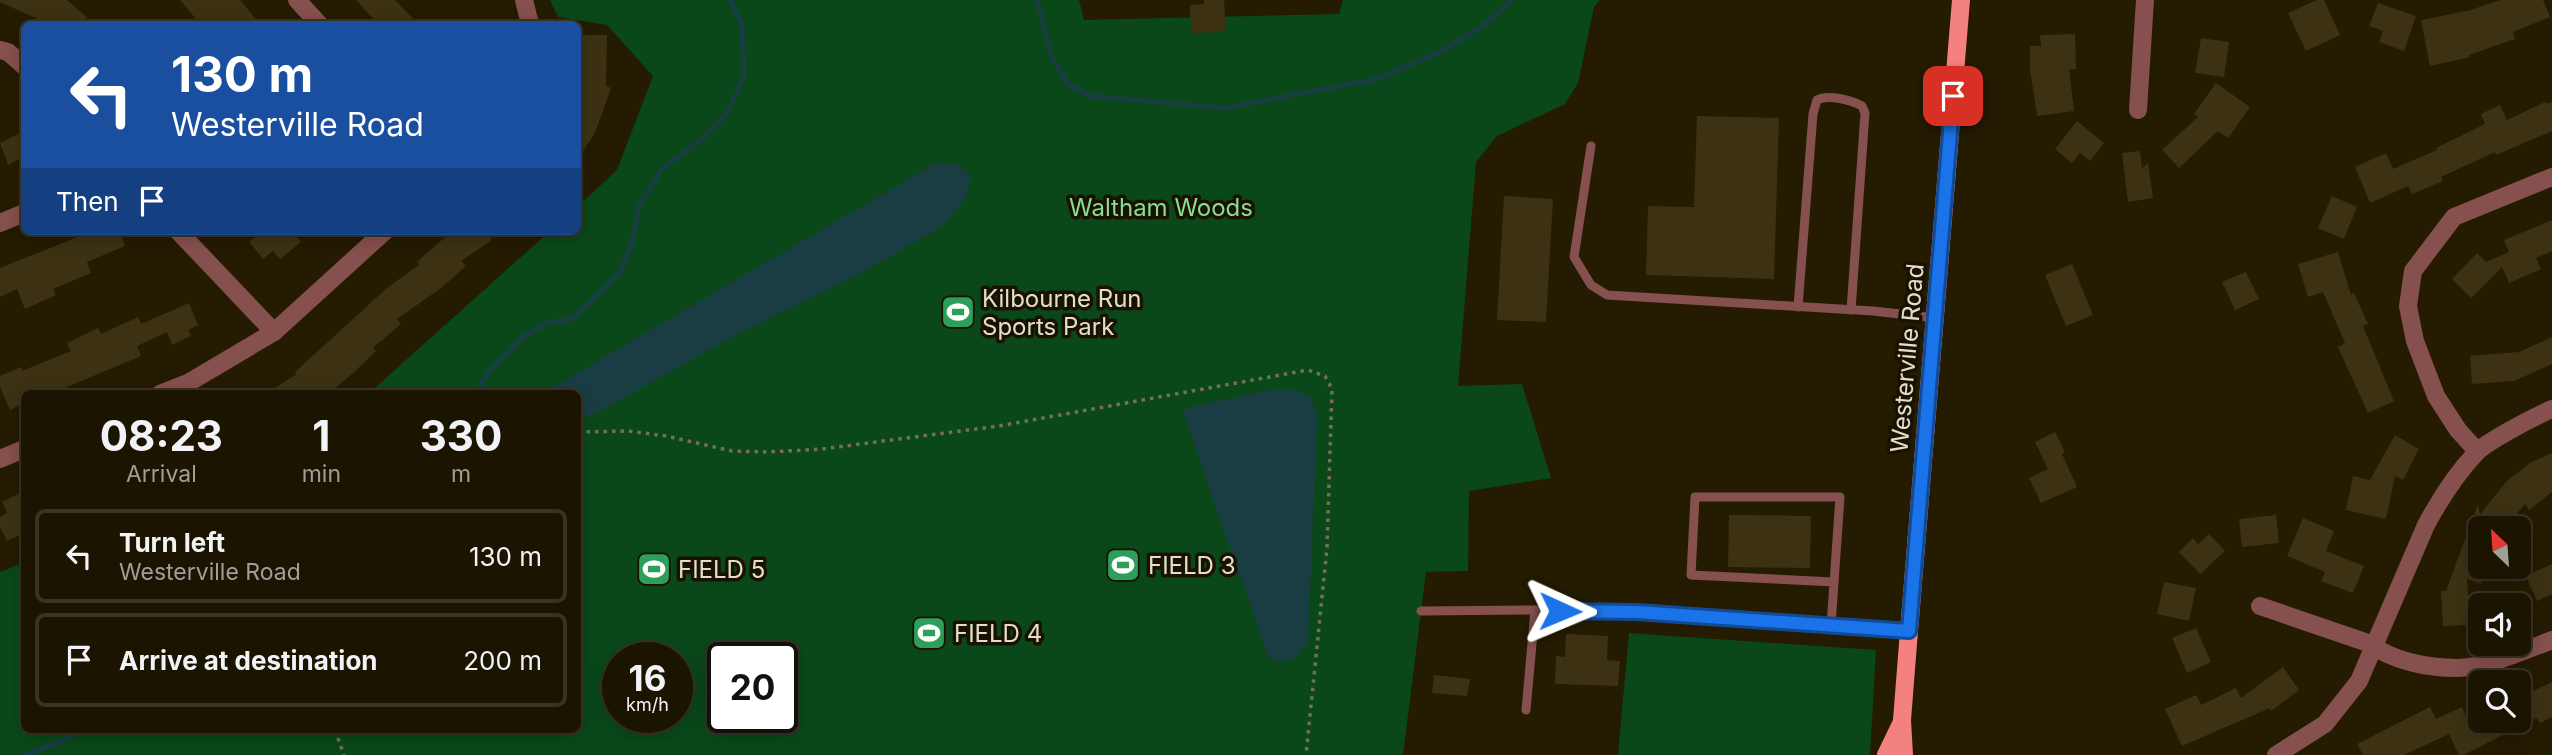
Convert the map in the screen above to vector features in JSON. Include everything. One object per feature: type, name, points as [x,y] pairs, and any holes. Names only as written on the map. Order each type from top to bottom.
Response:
[{"type":"main road","name":"Westerville Road","points":[[1904,755],[1902,720],[1961,0]]},
{"type":"main road","name":"Westerville Road","points":[[1886,755],[1902,720]]},
{"type":"street","points":[[297,0],[316,21]]},
{"type":"street","points":[[524,0],[529,21]]},
{"type":"street","points":[[2138,110],[2145,0]]},
{"type":"street","points":[[0,50],[8,52],[21,63]]},
{"type":"street","points":[[2477,452],[2458,430],[2436,396],[2415,341],[2408,306],[2413,271],[2454,217],[2552,177]]},
{"type":"street","points":[[0,223],[21,214]]},
{"type":"street","points":[[182,235],[274,332]]},
{"type":"street","points":[[170,390],[188,383],[274,332],[381,235]]},
{"type":"street","points":[[2276,755],[2325,724],[2359,681],[2436,508],[2477,452],[2539,414],[2552,409]]},
{"type":"street","points":[[0,459],[21,450]]},
{"type":"street","points":[[2260,606],[2411,662],[2459,668],[2506,658],[2552,640]]},
{"type":"lane","points":[[1798,307],[1813,114],[1817,100],[1822,97],[1855,103],[1862,106],[1865,113],[1850,310]]},
{"type":"lane","points":[[1591,146],[1574,257],[1591,285],[1607,296],[1850,310],[1936,318]]},
{"type":"lane","points":[[1831,626],[1840,497],[1695,497],[1691,575],[1834,582]]},
{"type":"lane","points":[[1526,710],[1535,610]]},
{"type":"lane","points":[[1421,611],[1637,612],[1909,631]]},
{"type":"path","points":[[581,432],[628,431],[666,436],[732,451],[822,449],[999,426],[1308,370],[1325,376],[1332,389],[1328,522],[1315,686],[1306,755]]},
{"type":"path","points":[[336,733],[344,755]]},
{"type":"green space","name":"Kilbourne Run Sports Park","points":[[550,0],[1079,0],[1084,20],[1339,14],[1343,0],[1600,0],[1594,7],[1578,83],[1565,104],[1497,136],[1476,162],[1458,386],[1522,384],[1551,478],[1469,491],[1468,571],[1426,572],[1403,755],[0,755],[0,572],[21,563],[21,733],[581,733],[581,390],[372,390],[546,235],[581,235],[581,203],[617,170],[653,76],[607,25],[558,17]]},
{"type":"green space","points":[[1629,633],[1876,650],[1870,755],[1618,755]]},
{"type":"water","points":[[936,163],[956,163],[971,175],[966,198],[941,227],[861,273],[734,336],[593,415],[581,417],[581,390],[548,390]]},
{"type":"water","points":[[1269,390],[1295,390],[1311,397],[1317,417],[1308,642],[1296,658],[1279,662],[1268,657],[1182,409]]},
{"type":"building","points":[[67,0],[87,17],[84,21],[42,21],[0,2]]},
{"type":"building","points":[[180,0],[240,0],[258,21],[198,21]]},
{"type":"building","points":[[356,0],[395,0],[415,21],[375,21]]},
{"type":"building","points":[[1204,0],[1224,0],[1226,32],[1191,33],[1190,5],[1204,4]]},
{"type":"building","points":[[2317,0],[2324,0],[2340,35],[2306,51],[2288,13]]},
{"type":"building","points":[[2500,0],[2543,0],[2550,17],[2513,32],[2515,39],[2469,55],[2470,57],[2430,66],[2421,20],[2471,10]]},
{"type":"building","points":[[2378,3],[2416,16],[2404,51],[2379,42],[2383,31],[2369,26]]},
{"type":"building","points":[[2075,34],[2076,69],[2069,69],[2074,111],[2037,116],[2030,69],[2030,46],[2041,46],[2040,35]]},
{"type":"building","points":[[581,35],[607,35],[606,86],[611,88],[595,133],[581,154]]},
{"type":"building","points":[[2201,38],[2229,42],[2224,77],[2195,73]]},
{"type":"building","points":[[2216,83],[2250,107],[2228,138],[2218,131],[2179,168],[2162,150],[2198,117],[2194,114]]},
{"type":"building","points":[[2545,102],[2552,102],[2552,131],[2496,155],[2495,152],[2441,177],[2443,181],[2412,194],[2408,186],[2370,203],[2355,167],[2386,153],[2393,169],[2437,150],[2436,148],[2485,124],[2481,114],[2500,105],[2507,120]]},
{"type":"building","points":[[1697,116],[1779,118],[1774,279],[1646,275],[1648,206],[1694,207]]},
{"type":"building","points":[[2077,121],[2104,143],[2090,161],[2080,153],[2072,163],[2055,149]]},
{"type":"building","points":[[21,132],[21,158],[8,165],[0,143]]},
{"type":"building","points":[[2140,151],[2142,168],[2148,163],[2153,198],[2128,202],[2122,153]]},
{"type":"building","points":[[1504,196],[1553,199],[1546,322],[1497,320]]},
{"type":"building","points":[[2332,196],[2357,207],[2344,239],[2318,228]]},
{"type":"building","points":[[2552,220],[2552,251],[2536,258],[2541,269],[2509,283],[2502,267],[2471,298],[2452,279],[2477,253],[2486,262],[2509,252],[2504,240]]},
{"type":"building","points":[[83,235],[121,235],[125,246],[87,262],[91,273],[53,289],[56,295],[25,309],[17,289],[0,297],[0,268]]},
{"type":"building","points":[[257,235],[295,235],[301,242],[280,259],[273,251],[263,259],[249,242]]},
{"type":"building","points":[[447,235],[489,235],[492,240],[461,261],[466,266],[441,288],[397,319],[401,324],[373,348],[376,351],[333,390],[271,390],[297,374],[295,372],[387,288],[420,264],[417,262]]},
{"type":"building","points":[[2338,252],[2351,295],[2354,293],[2368,324],[2363,326],[2394,401],[2368,413],[2338,347],[2345,343],[2323,292],[2308,297],[2298,264]]},
{"type":"building","points":[[2072,264],[2093,315],[2066,326],[2045,275]]},
{"type":"building","points":[[2246,272],[2259,299],[2235,310],[2222,282]]},
{"type":"building","points":[[189,303],[198,325],[188,330],[191,336],[172,345],[167,332],[137,346],[141,356],[60,390],[21,390],[21,404],[10,410],[0,387],[0,376],[21,367],[22,371],[71,351],[67,343],[98,328],[101,334],[138,317],[141,324]]},
{"type":"building","points":[[2552,337],[2552,364],[2514,381],[2472,384],[2470,356],[2519,352]]},
{"type":"building","points":[[2055,432],[2077,487],[2041,503],[2029,478],[2048,469],[2035,442]]},
{"type":"building","points":[[2395,435],[2419,449],[2403,480],[2395,476],[2386,519],[2346,510],[2353,476],[2370,480]]},
{"type":"building","points":[[2552,453],[2552,492],[2529,510],[2525,504],[2515,516],[2474,516],[2478,504],[2480,514],[2507,481],[2530,463]]},
{"type":"building","points":[[20,493],[21,495],[21,534],[7,541],[0,527],[0,517],[7,513],[2,502]]},
{"type":"building","points":[[1729,515],[1811,516],[1810,568],[1728,567]]},
{"type":"building","points":[[2276,515],[2279,543],[2242,547],[2239,519]]},
{"type":"building","points":[[2303,518],[2334,531],[2326,551],[2364,566],[2353,593],[2321,581],[2325,572],[2287,556]]},
{"type":"building","points":[[2468,531],[2468,579],[2483,579],[2481,584],[2467,579],[2468,625],[2443,626],[2441,591],[2446,591]]},
{"type":"building","points":[[2209,534],[2225,551],[2200,574],[2179,552],[2193,538],[2198,544]]},
{"type":"building","points":[[2552,564],[2552,594],[2537,601],[2527,579],[2531,579],[2531,574]]},
{"type":"building","points":[[2164,582],[2196,588],[2189,621],[2157,614]]},
{"type":"building","points":[[2196,628],[2211,662],[2187,673],[2172,638]]},
{"type":"building","points":[[1566,634],[1608,636],[1607,660],[1620,661],[1618,686],[1555,684],[1556,656],[1565,657]]},
{"type":"building","points":[[2283,667],[2299,690],[2271,711],[2270,708],[2182,746],[2165,709],[2196,695],[2201,705],[2236,688],[2241,698]]},
{"type":"building","points":[[1434,675],[1470,679],[1467,696],[1432,693]]},
{"type":"building","points":[[2552,682],[2552,717],[2540,723],[2537,718],[2531,721],[2531,692]]},
{"type":"building","points":[[2430,707],[2436,719],[2462,707],[2468,721],[2468,733],[2507,733],[2463,755],[2459,755],[2449,734],[2404,755],[2363,755],[2357,744]]},
{"type":"waterway","points":[[478,390],[485,376],[524,336],[549,322],[571,320],[620,273],[632,242],[639,206],[662,169],[702,139],[726,115],[744,77],[742,24],[730,0]]},
{"type":"waterway","points":[[1037,0],[1051,56],[1068,84],[1091,96],[1224,108],[1377,79],[1440,52],[1485,24],[1512,0]]},
{"type":"waterway","points":[[26,755],[74,733]]},
{"type":"place","name":"Kilbourne Run Sports Park","points":[[958,312]]},
{"type":"place","name":"FIELD 3","points":[[1123,565]]},
{"type":"place","name":"FIELD 5","points":[[654,569]]},
{"type":"place","name":"FIELD 4","points":[[929,633]]},
{"type":"route","points":[[1560,611],[1637,612],[1909,631],[1953,96]]},
{"type":"park label","name":"Waltham Woods","points":[[1161,207]]}]
